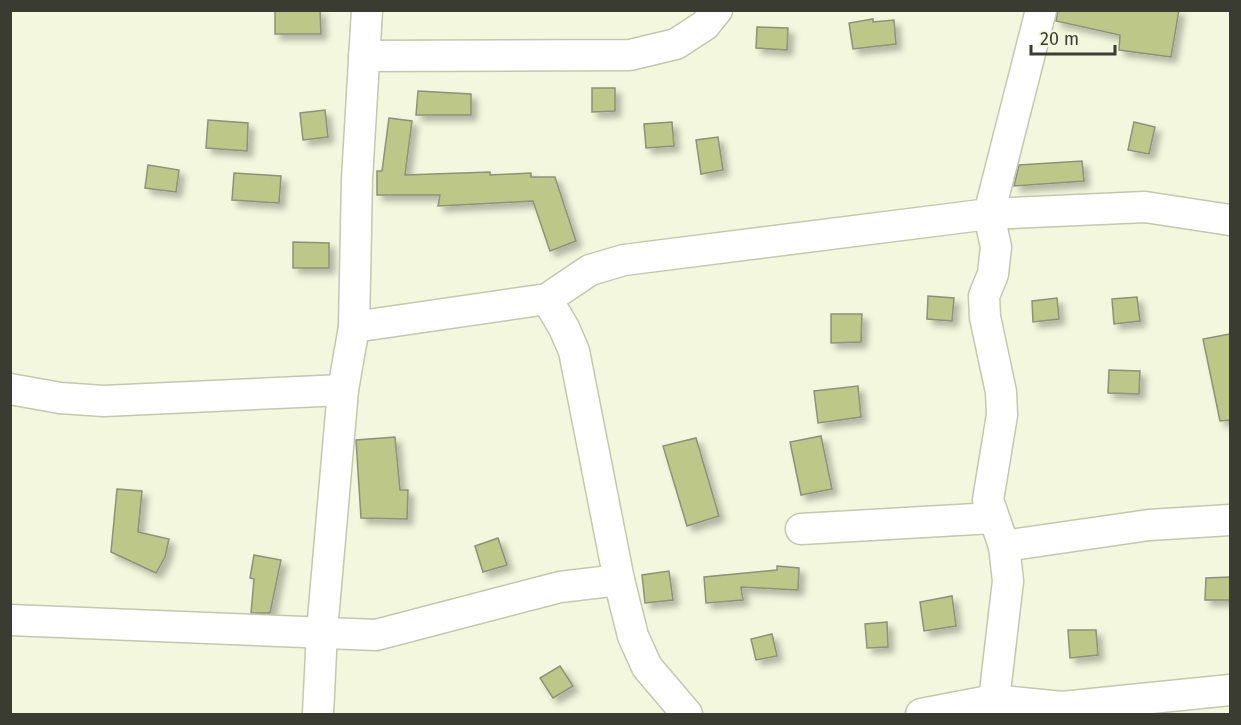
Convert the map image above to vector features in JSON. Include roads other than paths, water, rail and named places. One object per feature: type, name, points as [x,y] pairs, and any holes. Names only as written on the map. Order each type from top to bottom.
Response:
[{"type":"street","points":[[318,714],[322,631],[343,390],[354,327],[357,179],[367,10]]},
{"type":"street","points":[[364,56],[630,55],[676,44],[705,25],[717,10]]},
{"type":"street","points":[[996,707],[1008,581],[1004,546],[988,500],[1002,415],[1001,392],[985,317],[984,296],[993,274],[996,247],[989,214],[1041,10]]},
{"type":"street","points":[[354,327],[547,299],[590,270],[624,260],[989,214],[1145,207],[1230,220]]},
{"type":"street","points":[[547,299],[574,351],[619,580],[633,636],[647,667],[687,714]]},
{"type":"street","points":[[10,389],[60,398],[104,401],[343,390]]},
{"type":"street","points":[[801,529],[993,518]]},
{"type":"street","points":[[1004,546],[1149,525],[1230,520]]},
{"type":"street","points":[[10,620],[376,635],[560,587],[619,580]]},
{"type":"street","points":[[921,714],[996,707],[1062,707],[1230,690]]}]
